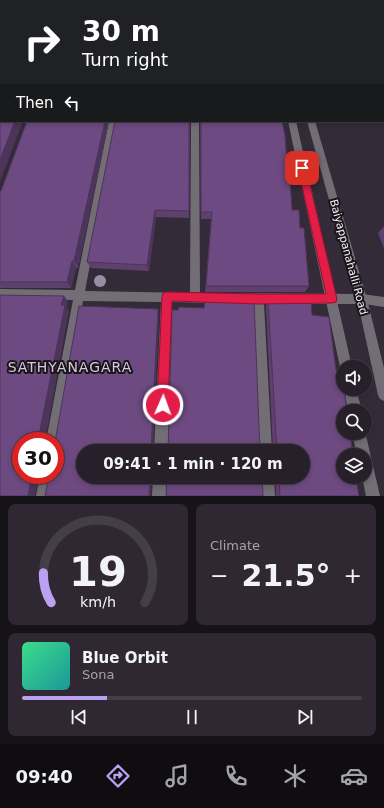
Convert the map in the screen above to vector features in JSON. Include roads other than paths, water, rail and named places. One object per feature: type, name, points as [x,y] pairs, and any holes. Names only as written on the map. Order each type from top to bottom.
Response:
[{"type":"street","points":[[55,432],[79,295],[113,122]]},
{"type":"street","points":[[195,122],[195,298]]},
{"type":"street","points":[[292,122],[345,360]]},
{"type":"street","name":"Baiyappanahalli Road","points":[[311,122],[362,299],[384,395]]},
{"type":"street","points":[[0,294],[258,299],[362,299],[384,302]]},
{"type":"street","points":[[161,444],[167,297]]},
{"type":"street","points":[[258,299],[265,444]]},
{"type":"street","points":[[43,496],[45,484]]},
{"type":"street","points":[[159,496],[160,484]]},
{"type":"street","points":[[267,484],[268,496]]},
{"type":"street","points":[[370,484],[373,496]]},
{"type":"district","name":"SATHYANAGARA","points":[[70,367]]}]
